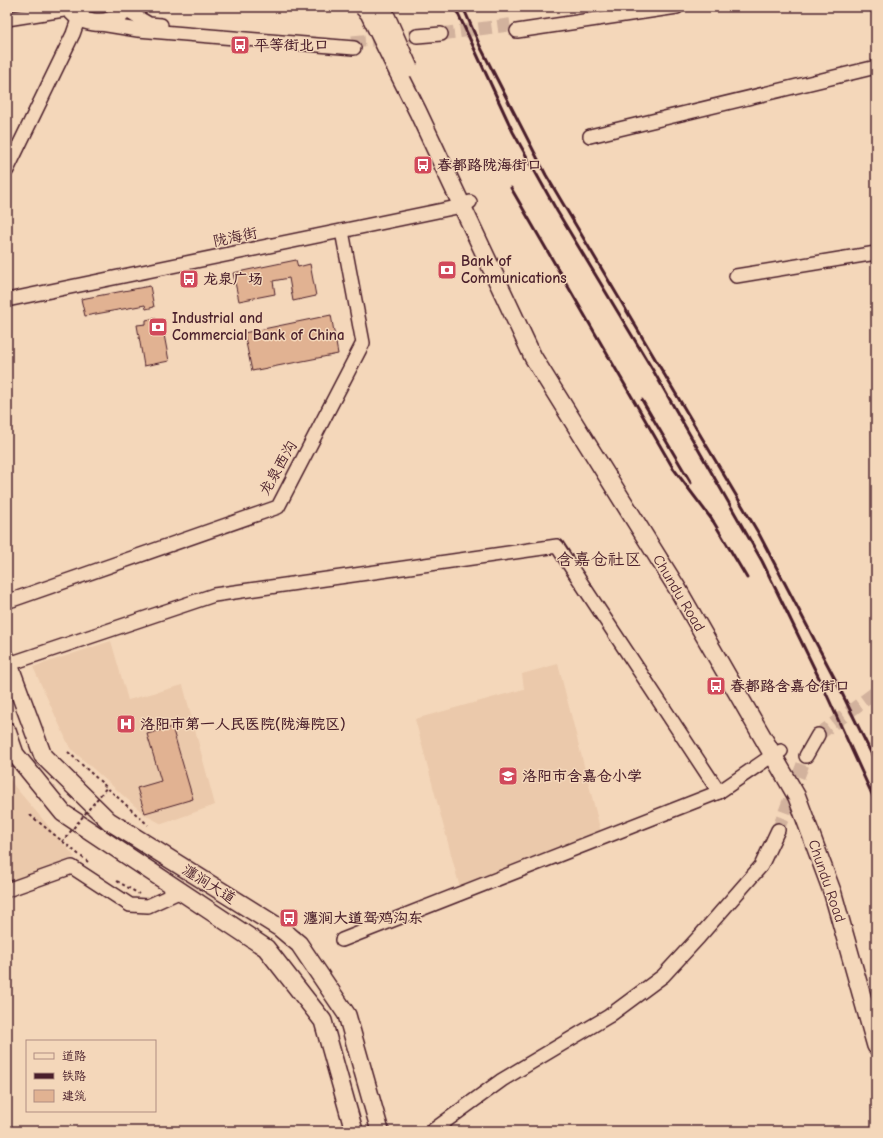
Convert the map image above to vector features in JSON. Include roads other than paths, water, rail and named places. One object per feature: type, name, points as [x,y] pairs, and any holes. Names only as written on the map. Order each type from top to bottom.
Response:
[{"type":"main road","points":[[363,7],[369,13],[403,70]]},
{"type":"main road","points":[[382,7],[403,70]]},
{"type":"main road","points":[[77,14],[101,23],[115,19],[125,9]]},
{"type":"main road","name":"Chundu Road","points":[[403,70],[418,112],[466,204],[533,357],[677,588],[777,753],[805,793],[842,890],[876,1010]]},
{"type":"main road","name":"瀍涧大道","points":[[8,662],[43,756],[109,821],[280,928],[299,944],[347,1015],[380,1131]]},
{"type":"main road","name":"瀍涧大道","points":[[7,732],[15,754],[63,813],[266,948],[323,1021],[354,1131]]},
{"type":"main road","name":"Chundu Road","points":[[777,753],[796,797],[833,894],[876,1046]]},
{"type":"street","points":[[622,7],[516,28],[678,7]]},
{"type":"street","points":[[7,19],[77,14],[138,30],[353,45],[150,24],[125,9]]},
{"type":"street","points":[[7,170],[73,34],[77,14]]},
{"type":"street","points":[[417,40],[442,37]]},
{"type":"street","points":[[590,136],[876,67]]},
{"type":"street","name":"陇海街","points":[[7,300],[466,204]]},
{"type":"street","name":"龙泉西沟","points":[[12,600],[278,507],[363,343],[342,231]]},
{"type":"street","points":[[736,276],[876,253]]},
{"type":"street","points":[[8,662],[214,595],[557,546],[719,792]]},
{"type":"street","points":[[806,756],[818,735]]},
{"type":"street","points":[[342,940],[719,792],[777,753]]},
{"type":"street","points":[[432,1131],[502,1080],[609,1016],[663,976],[761,866],[778,830]]},
{"type":"street","points":[[7,890],[72,867],[130,905],[148,906],[180,891]]},
{"type":"tunnel","points":[[441,34],[516,24]]},
{"type":"tunnel","points":[[352,42],[417,36]]},
{"type":"tunnel","points":[[818,735],[876,692]]},
{"type":"tunnel","points":[[778,830],[806,756]]},
{"type":"railway","points":[[455,7],[513,132],[557,211],[654,372],[762,561],[820,680],[876,803]]},
{"type":"railway","points":[[463,7],[480,46],[546,175],[759,534],[835,679],[876,763]]},
{"type":"railway","points":[[511,188],[673,468],[713,521]]},
{"type":"railway","points":[[642,400],[691,483]]},
{"type":"railway","points":[[710,516],[747,578]]},
{"type":"place","name":"平等街北口","points":[[240,45]]},
{"type":"place","name":"春都路陇海街口","points":[[423,165]]},
{"type":"place","name":"Bank of Communications","points":[[447,270]]},
{"type":"place","name":"龙泉广场","points":[[189,279]]},
{"type":"place","name":"Industrial and Commercial Bank of China","points":[[158,327]]},
{"type":"place","name":"春都路含嘉仓街口","points":[[716,686]]},
{"type":"place","name":"洛阳市第一人民医院(陇海院区)","points":[[126,724]]},
{"type":"place","name":"洛阳市含嘉仓小学","points":[[508,776]]},
{"type":"place","name":"瀍涧大道驾鸡沟东","points":[[289,918]]},
{"type":"district","name":"含嘉仓社区","points":[[599,559]]}]
